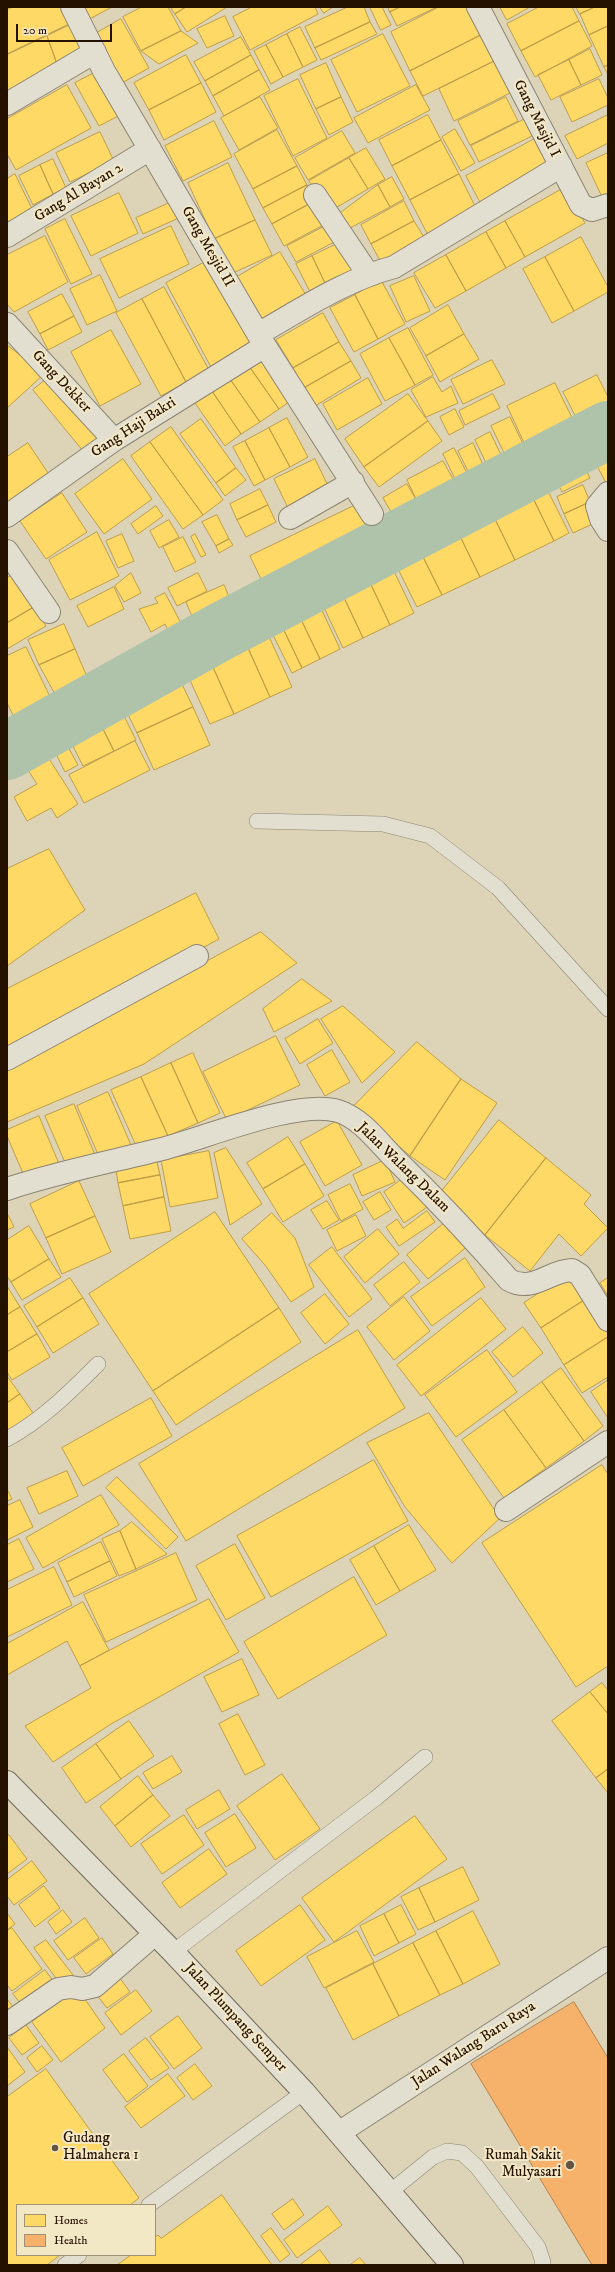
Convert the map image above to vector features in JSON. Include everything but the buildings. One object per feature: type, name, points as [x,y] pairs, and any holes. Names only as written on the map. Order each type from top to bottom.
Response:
[{"type":"street","name":"Gang Mesjid II","points":[[72,7],[95,52],[150,149],[262,340],[372,514]]},
{"type":"street","name":"Gang Masjid I","points":[[478,7],[581,205],[592,210],[608,205]]},
{"type":"street","points":[[7,104],[95,52]]},
{"type":"street","name":"Gang Al Bayan 2","points":[[7,236],[150,149]]},
{"type":"street","name":"Gang Haji Bakri","points":[[7,516],[114,440],[262,340],[368,274],[399,264],[561,166]]},
{"type":"street","points":[[315,195],[368,274]]},
{"type":"street","name":"Gang Dekker","points":[[7,324],[114,440]]},
{"type":"street","points":[[290,518],[353,482]]},
{"type":"street","points":[[608,493],[597,506],[601,519],[608,530]]},
{"type":"street","points":[[7,551],[49,612]]},
{"type":"street","points":[[7,1059],[197,956]]},
{"type":"street","name":"Jalan Walang Dalam","points":[[7,1189],[49,1175],[163,1149],[289,1112],[320,1109],[338,1111],[361,1124],[455,1218],[509,1280],[518,1284],[530,1285],[554,1274],[572,1270],[580,1274],[608,1320]]},
{"type":"street","points":[[506,1510],[608,1442]]},
{"type":"street","name":"Jalan Plumpang Semper","points":[[7,1782],[173,1952],[304,2092],[340,2132],[452,2265]]},
{"type":"street","points":[[7,2024],[58,1989],[71,1987],[82,1989],[95,1986],[155,1934]]},
{"type":"street","name":"Jalan Walang Baru Raya","points":[[340,2132],[608,1958]]},
{"type":"lane","points":[[257,821],[383,824],[430,836],[498,888],[608,1009]]},
{"type":"lane","points":[[7,1440],[20,1432],[60,1401],[98,1364]]},
{"type":"lane","points":[[173,1952],[376,1798],[425,1757]]},
{"type":"lane","points":[[150,2204],[304,2092]]},
{"type":"lane","points":[[390,2191],[433,2157],[447,2151],[462,2153],[477,2168],[538,2246],[543,2262],[542,2265]]},
{"type":"lane","points":[[66,2265],[78,2256]]},
{"type":"waterway","points":[[7,751],[218,633],[608,430]]},
{"type":"place","name":"Gudang Halmahera 1","points":[[55,2148]]},
{"type":"place","name":"Rumah Sakit Mulyasari","points":[[570,2165]]}]
